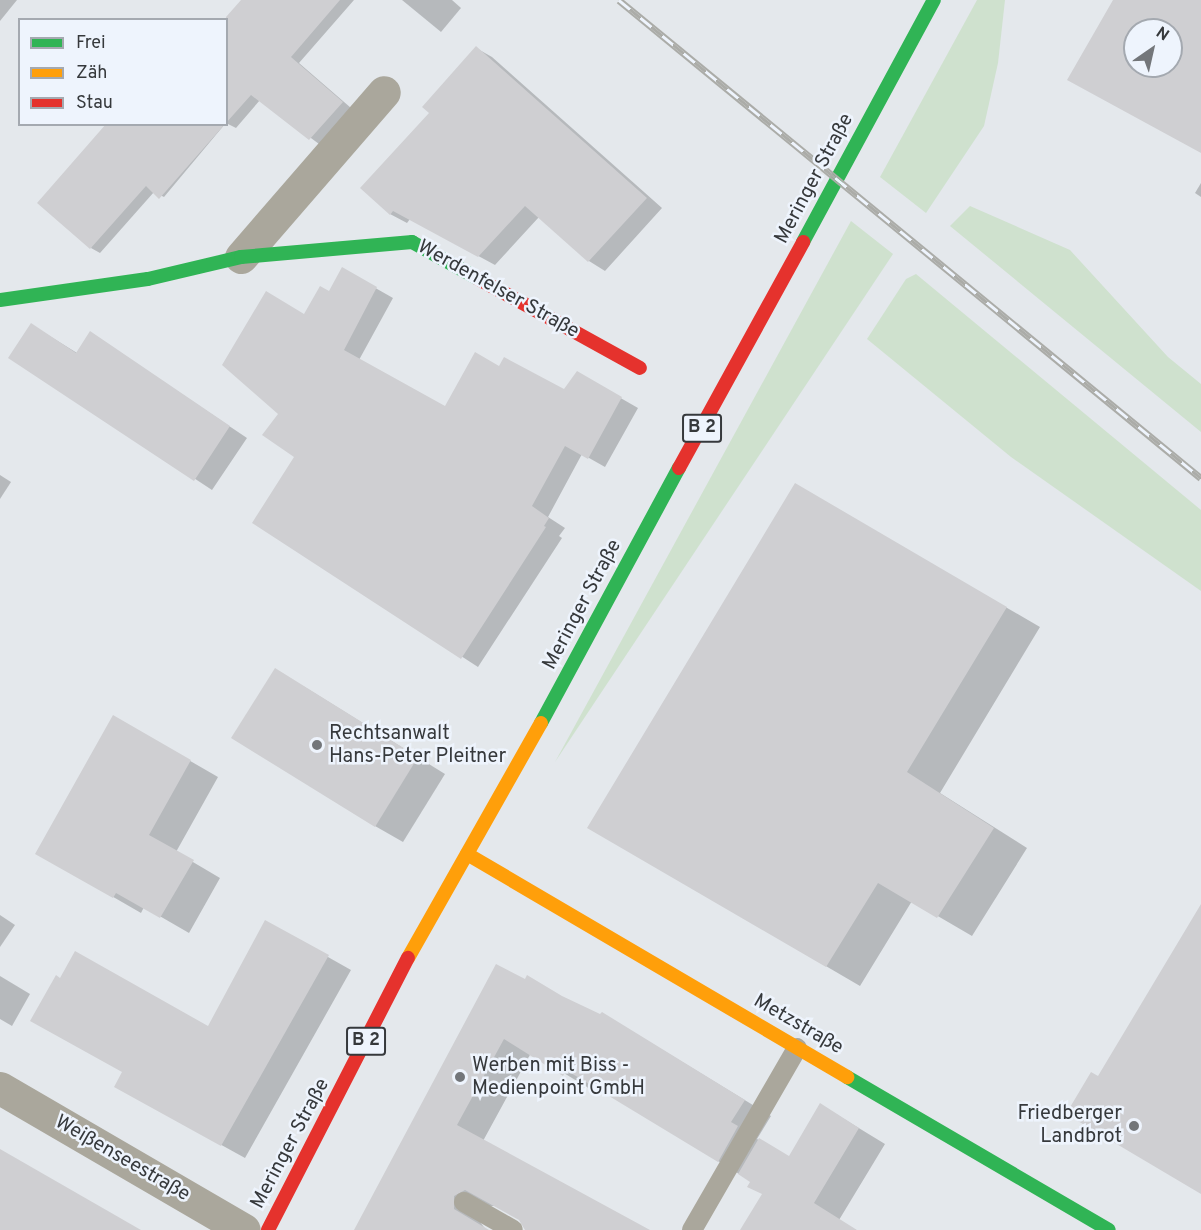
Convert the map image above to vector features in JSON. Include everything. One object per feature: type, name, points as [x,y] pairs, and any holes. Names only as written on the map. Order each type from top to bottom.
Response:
[{"type":"street","name":"Meringer Straße","points":[[268,1230],[409,957],[536,732],[934,0]]},
{"type":"street","points":[[241,257],[384,92]]},
{"type":"street","name":"Werdenfelser Straße","points":[[0,300],[148,279],[241,257],[412,242],[640,368]]},
{"type":"street","name":"Metzstraße","points":[[467,854],[1109,1230]]},
{"type":"street","name":"Weißenseestraße","points":[[0,1088],[244,1230]]},
{"type":"lane","points":[[692,1230],[797,1047]]},
{"type":"lane","points":[[464,1202],[513,1230]]},
{"type":"green space","points":[[977,0],[1005,0],[998,63],[984,126],[926,213],[880,177]]},
{"type":"green space","points":[[970,206],[1070,250],[1168,357],[1201,384],[1201,432],[950,226]]},
{"type":"green space","points":[[851,221],[893,254],[555,762]]},
{"type":"green space","points":[[916,274],[1201,510],[1201,591],[1011,457],[867,339],[906,279]]},
{"type":"building","points":[[241,0],[340,0],[291,57],[343,102],[309,140],[251,95],[228,121],[228,18],[226,17]]},
{"type":"building","points":[[1113,0],[1201,0],[1201,153],[1067,80]]},
{"type":"building","points":[[476,46],[647,198],[588,262],[525,206],[478,257],[393,211],[390,215],[360,188],[429,113],[422,107]]},
{"type":"building","points":[[104,126],[223,126],[159,199],[146,186],[90,249],[37,203]]},
{"type":"building","points":[[342,267],[377,287],[344,350],[445,406],[475,352],[499,366],[504,357],[564,389],[577,371],[622,397],[588,459],[565,446],[532,506],[549,518],[544,526],[546,527],[461,659],[252,523],[294,457],[262,435],[278,414],[222,365],[266,291],[304,314],[320,286],[329,291]]},
{"type":"building","points":[[31,323],[76,353],[90,331],[230,426],[194,481],[8,358]]},
{"type":"building","points":[[795,483],[1007,607],[907,772],[994,828],[937,918],[878,883],[826,967],[587,828]]},
{"type":"building","points":[[275,668],[418,757],[375,827],[231,738]]},
{"type":"building","points":[[113,715],[191,760],[149,835],[194,860],[160,918],[116,893],[113,898],[35,854]]},
{"type":"building","points":[[1201,904],[1201,1194],[1066,1114],[1091,1072],[1098,1076]]},
{"type":"building","points":[[265,920],[329,955],[221,1146],[114,1087],[122,1072],[30,1021],[56,975],[60,978],[75,951],[208,1026]]},
{"type":"building","points":[[496,964],[525,979],[527,975],[562,996],[600,1014],[602,1012],[745,1100],[731,1122],[738,1126],[718,1162],[566,1070],[563,1076],[504,1039],[457,1125],[650,1230],[525,1230],[519,1220],[465,1190],[454,1196],[454,1209],[489,1230],[354,1230]]},
{"type":"building","points":[[820,1103],[859,1128],[814,1203],[857,1230],[740,1230],[762,1194],[747,1187],[750,1182],[738,1174],[759,1138],[789,1156]]},
{"type":"building","points":[[0,1149],[141,1230],[0,1230]]},
{"type":"railway","points":[[619,0],[1201,478]]},
{"type":"traffic: fast","points":[[803,242],[934,0]]},
{"type":"traffic: fast","points":[[0,300],[148,279],[241,257],[412,242],[477,278]]},
{"type":"traffic: fast","points":[[541,723],[679,468]]},
{"type":"traffic: fast","points":[[847,1077],[1109,1230]]},
{"type":"traffic: slow","points":[[408,958],[541,723]]},
{"type":"traffic: slow","points":[[467,854],[847,1077]]},
{"type":"traffic: jam","points":[[679,468],[803,242]]},
{"type":"traffic: jam","points":[[477,278],[640,368]]},
{"type":"traffic: jam","points":[[268,1230],[408,958]]},
{"type":"place","name":"Rechtsanwalt Hans-Peter Pleitner","points":[[317,745]]},
{"type":"place","name":"Werben mit Biss - Medienpoint GmbH","points":[[460,1077]]},
{"type":"place","name":"Friedberger Landbrot","points":[[1134,1126]]}]
